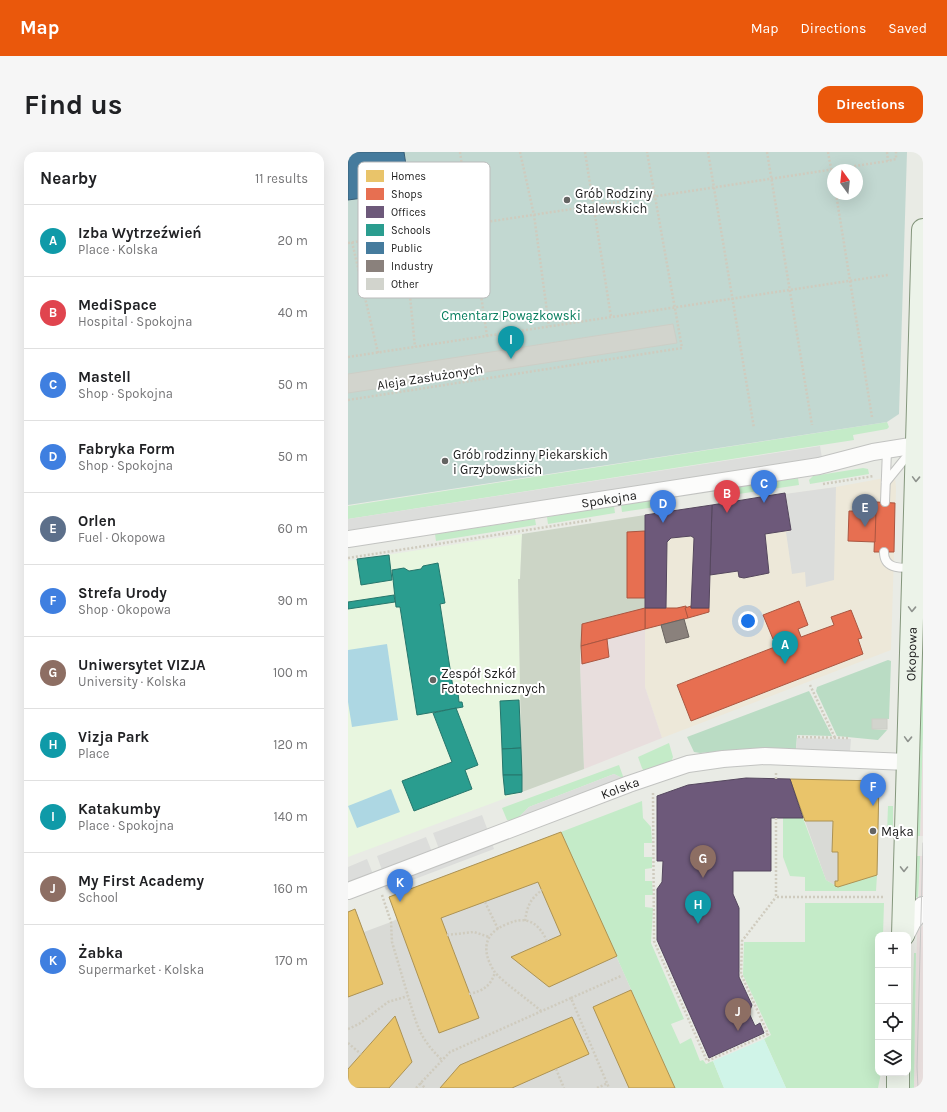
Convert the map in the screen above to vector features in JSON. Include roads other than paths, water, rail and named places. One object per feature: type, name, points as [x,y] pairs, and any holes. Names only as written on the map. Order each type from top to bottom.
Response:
[{"type":"main road","name":"Okopowa","points":[[904,932],[907,762],[923,230]]},
{"type":"main road","points":[[898,1076],[898,1088]]},
{"type":"street","name":"Spokojna","points":[[348,539],[819,466],[887,450],[917,445]]},
{"type":"street","name":"Kolska","points":[[348,891],[628,784],[688,764],[723,759],[765,756],[907,762]]},
{"type":"street","name":"Okopowa","points":[[906,932],[923,907]]},
{"type":"lane","points":[[886,486],[917,445]]},
{"type":"lane","points":[[885,502],[887,450]]},
{"type":"lane","points":[[884,552],[884,558],[889,565],[898,568],[913,568]]},
{"type":"tram line","points":[[918,1088],[917,1067],[923,843]]},
{"type":"place","name":"Grób Rodziny Stalewskich","points":[[567,200]]},
{"type":"place","name":"Katakumby","points":[[511,359]]},
{"type":"place","name":"Grób rodzinny Piekarskich i Grzybowskich","points":[[445,461]]},
{"type":"place","name":"Mastell","points":[[764,503]]},
{"type":"place","name":"MediSpace","points":[[727,513]]},
{"type":"place","name":"Fabryka Form","points":[[663,523]]},
{"type":"place","name":"Orlen","points":[[865,527]]},
{"type":"place","name":"Izba Wytrzeźwień","points":[[785,664]]},
{"type":"place","name":"Zespół Szkół Fototechnicznych","points":[[433,680]]},
{"type":"place","name":"Strefa Urody","points":[[873,806]]},
{"type":"place","name":"Mąka","points":[[873,831]]},
{"type":"place","name":"Uniwersytet VIZJA","points":[[703,878]]},
{"type":"place","name":"Żabka","points":[[400,902]]},
{"type":"place","name":"Vizja Park","points":[[698,924]]},
{"type":"place","name":"My First Academy","points":[[738,1031]]},
{"type":"park label","name":"Cmentarz Powązkowski","points":[[511,315]]}]
